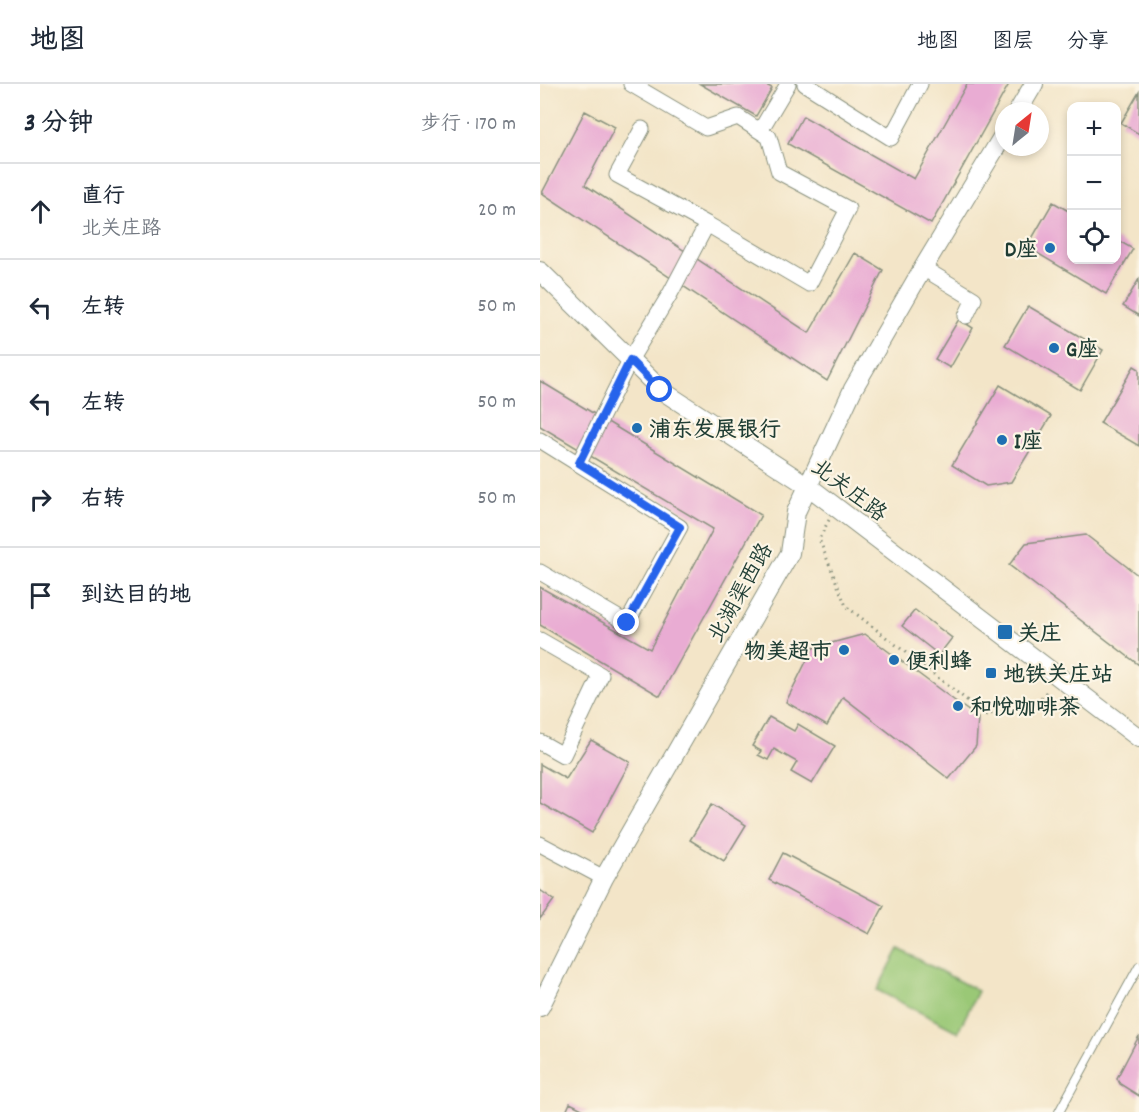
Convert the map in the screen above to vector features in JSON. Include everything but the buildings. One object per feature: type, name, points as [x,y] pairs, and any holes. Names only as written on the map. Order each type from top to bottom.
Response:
[{"type":"street","points":[[631,84],[706,128],[738,117],[769,136],[779,172],[848,209],[809,284],[707,224],[617,176],[642,129]]},
{"type":"street","points":[[760,131],[788,84]]},
{"type":"street","points":[[805,84],[891,138],[920,84]]},
{"type":"street","points":[[1023,102],[1034,84]]},
{"type":"street","name":"北湖渠西路","points":[[540,1007],[604,878],[790,553],[796,512],[853,389],[923,267],[995,149]]},
{"type":"street","points":[[579,463],[630,360],[670,294],[707,224]]},
{"type":"street","points":[[923,267],[974,298],[966,316]]},
{"type":"street","name":"北关庄路","points":[[540,271],[660,390],[808,486],[1139,738]]},
{"type":"street","points":[[540,440],[680,527],[627,623],[540,572]]},
{"type":"street","points":[[540,640],[601,675],[563,755],[540,742]]},
{"type":"street","points":[[540,844],[604,878]]},
{"type":"lane","points":[[1059,1112],[1139,966]]},
{"type":"path","points":[[836,508],[819,539],[846,606],[986,715],[1036,703],[1060,678]]},
{"type":"green space","points":[[899,949],[978,991],[958,1032],[877,990]]},
{"type":"place","name":"D座","points":[[1050,248]]},
{"type":"place","name":"G座","points":[[1054,348]]},
{"type":"place","name":"浦东发展银行","points":[[637,428]]},
{"type":"place","name":"I座","points":[[1002,440]]},
{"type":"place","name":"关庄","points":[[1005,632]]},
{"type":"place","name":"物美超市","points":[[844,650]]},
{"type":"place","name":"便利蜂","points":[[894,660]]},
{"type":"place","name":"地铁关庄站","points":[[991,673]]},
{"type":"place","name":"和悦咖啡茶","points":[[958,706]]},
{"type":"route","points":[[627,623],[680,527],[579,463],[630,360],[660,390]]}]
